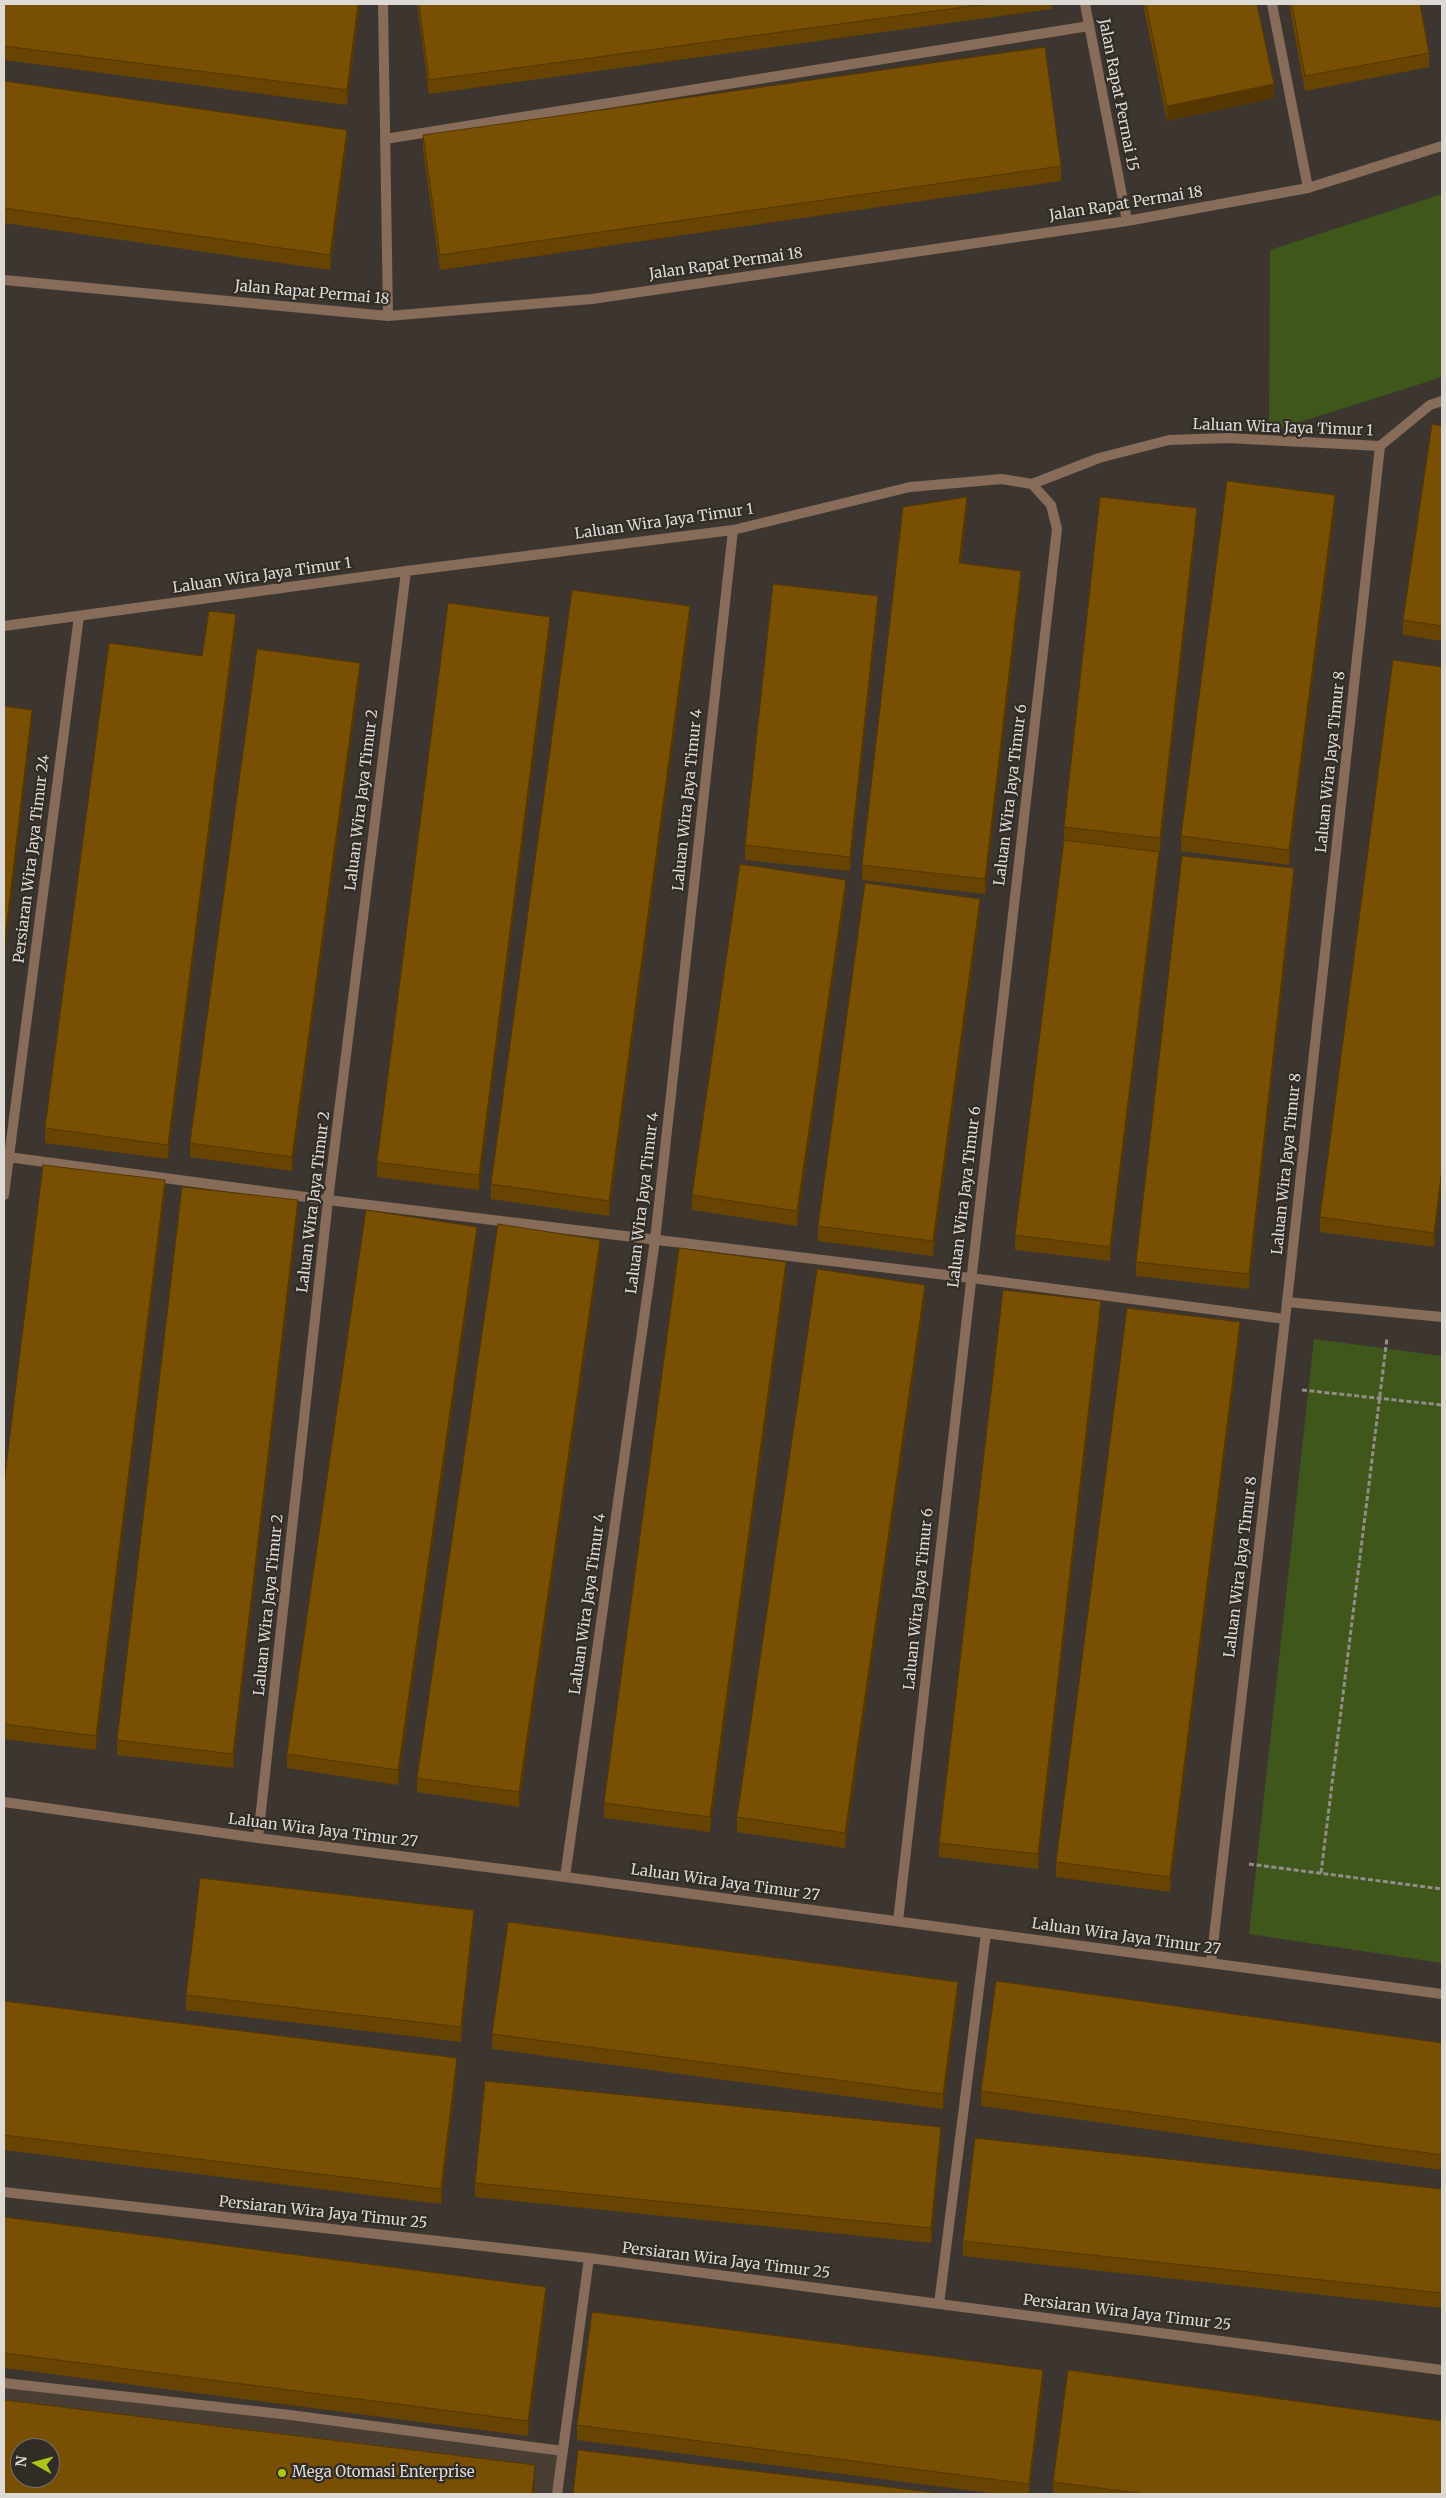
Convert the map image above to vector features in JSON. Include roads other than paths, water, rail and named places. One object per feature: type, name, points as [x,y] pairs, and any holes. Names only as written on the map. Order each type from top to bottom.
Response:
[{"type":"street","points":[[383,4],[388,316]]},
{"type":"street","name":"Jalan Rapat Permai 15","points":[[1085,4],[1127,221]]},
{"type":"street","points":[[1272,4],[1308,188]]},
{"type":"street","points":[[385,139],[1089,26]]},
{"type":"street","name":"Jalan Rapat Permai 18","points":[[4,280],[388,316],[592,299],[1127,221],[1308,188],[1442,146]]},
{"type":"street","points":[[1380,446],[1430,405],[1442,400]]},
{"type":"street","name":"Laluan Wira Jaya Timur 1","points":[[4,626],[406,571],[733,530],[910,486],[1002,479],[1032,484],[1099,458],[1169,440],[1227,438],[1380,446]]},
{"type":"street","name":"Laluan Wira Jaya Timur 8","points":[[1211,1963],[1287,1302],[1380,446]]},
{"type":"street","name":"Laluan Wira Jaya Timur 6","points":[[898,1921],[1057,529],[1051,505],[1032,484]]},
{"type":"street","name":"Laluan Wira Jaya Timur 4","points":[[565,1877],[655,1240],[733,530]]},
{"type":"street","name":"Laluan Wira Jaya Timur 2","points":[[258,1838],[328,1200],[406,571]]},
{"type":"street","name":"Persiaran Wira Jaya Timur 24","points":[[4,1195],[79,616]]},
{"type":"street","points":[[8,1157],[328,1200],[971,1278],[1284,1319]]},
{"type":"street","points":[[1287,1302],[1442,1317]]},
{"type":"street","name":"Laluan Wira Jaya Timur 27","points":[[4,1802],[258,1838],[1442,1994]]},
{"type":"street","points":[[939,2304],[986,1933]]},
{"type":"street","name":"Persiaran Wira Jaya Timur 25","points":[[4,2192],[589,2258],[1442,2370]]},
{"type":"street","points":[[557,2494],[589,2258]]},
{"type":"street","points":[[4,2383],[290,2415],[563,2451]]},
{"type":"place","name":"Mega Otomasi Enterprise","points":[[282,2473]]}]
